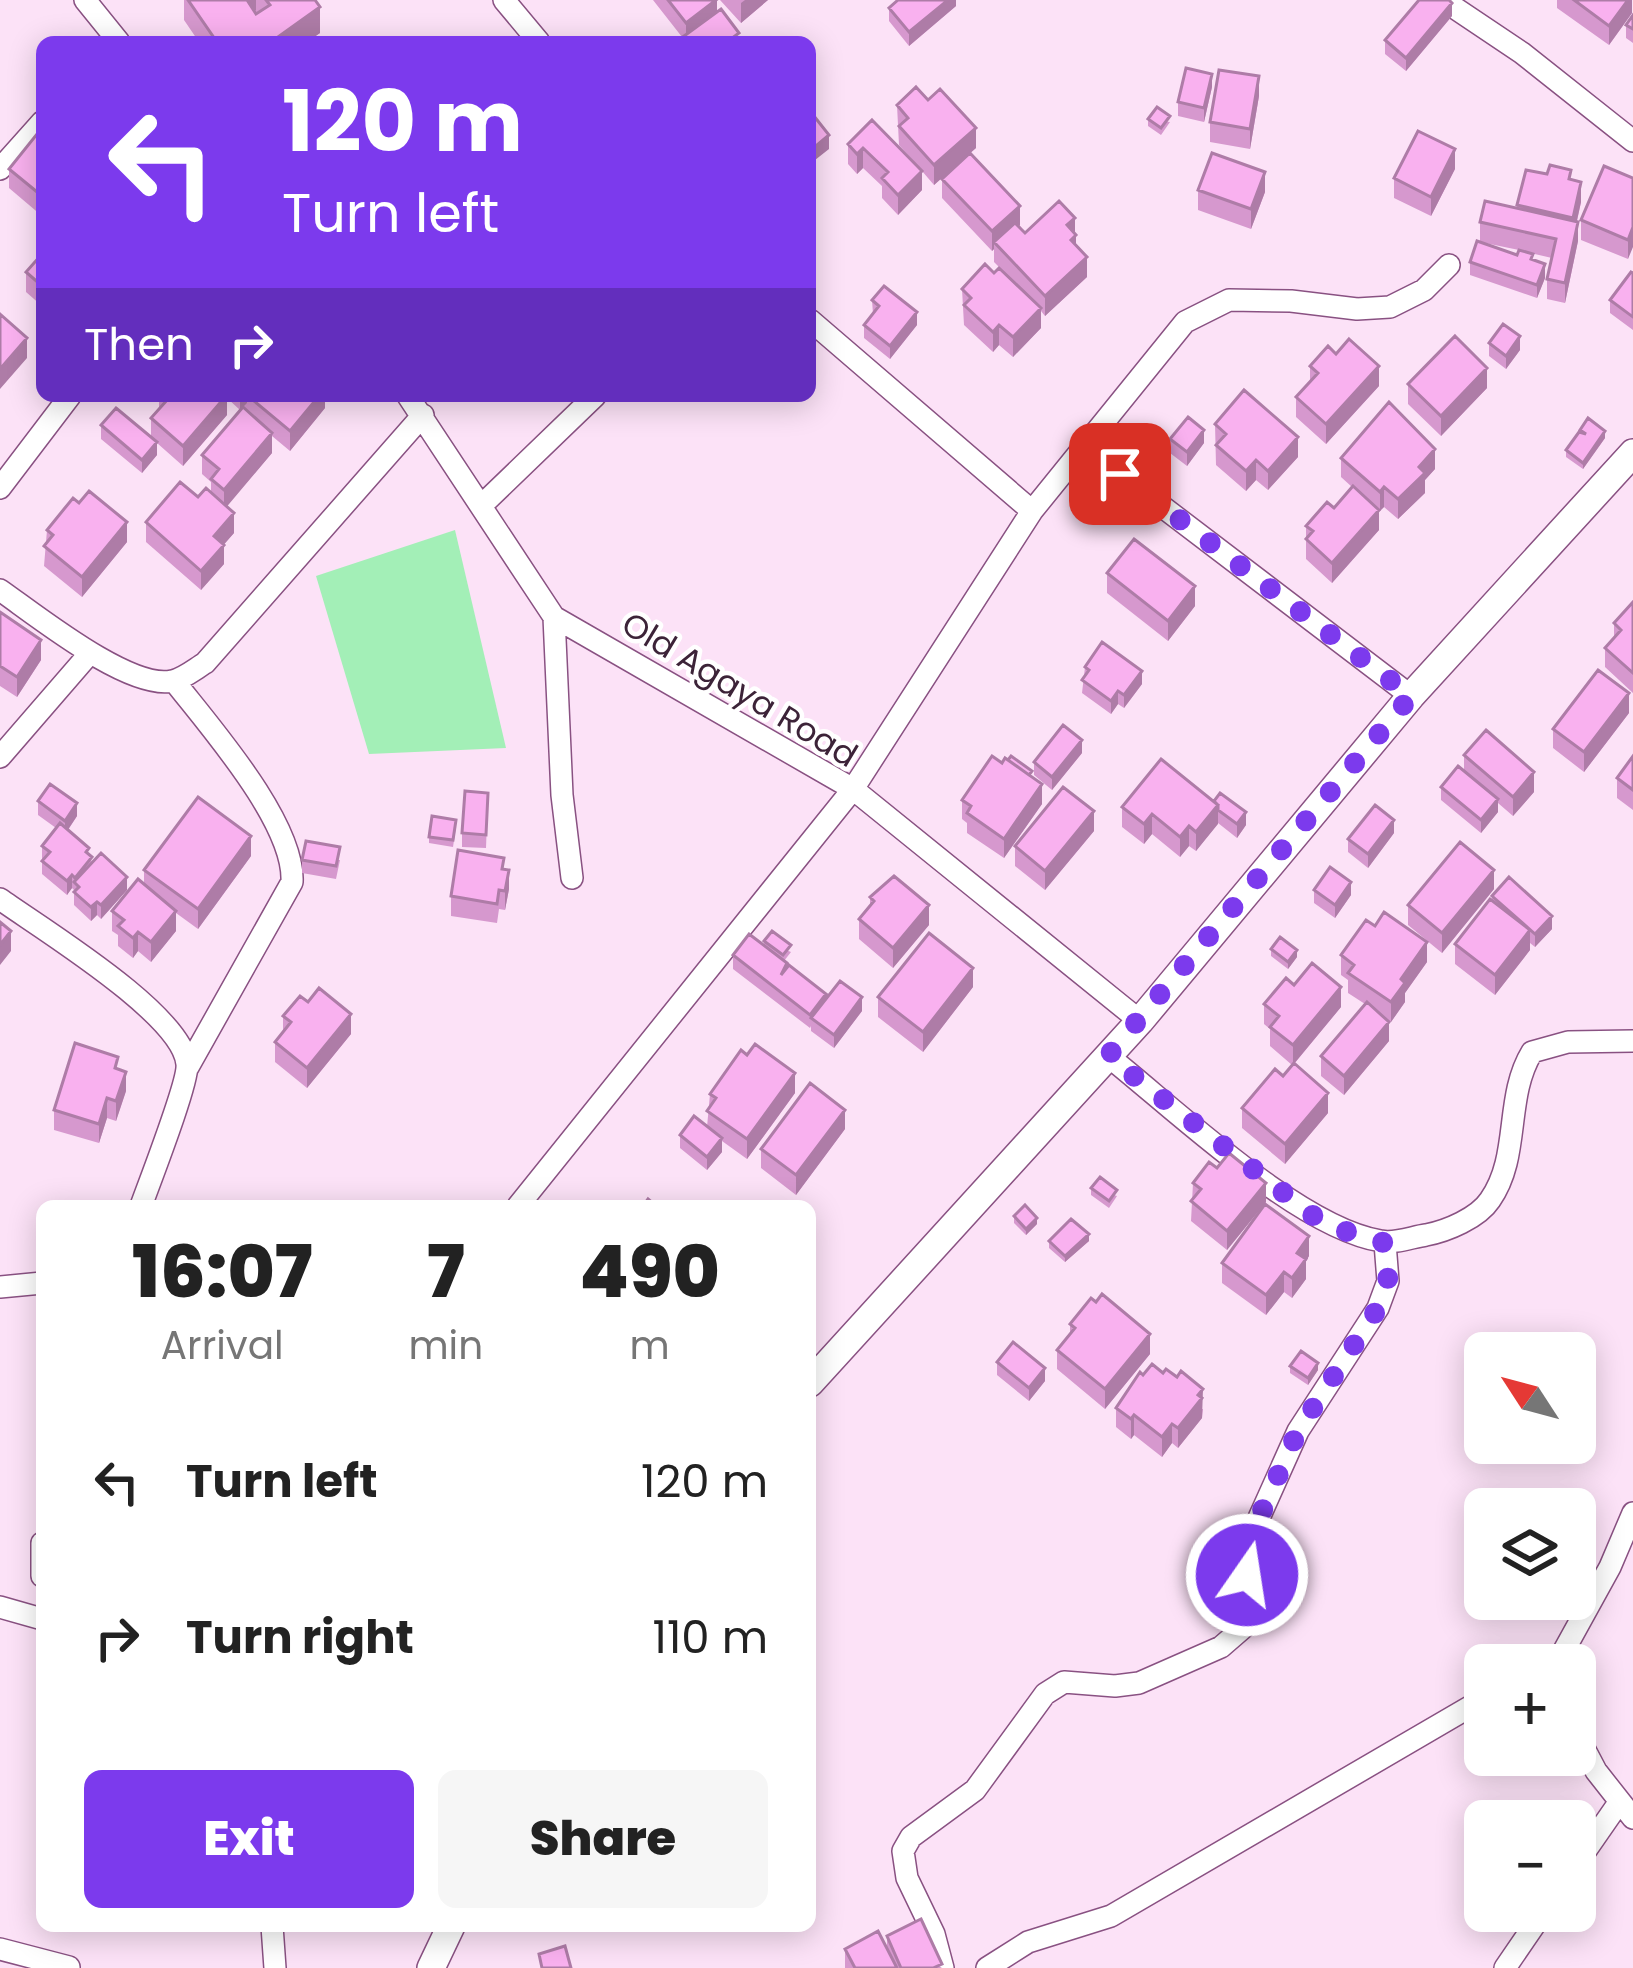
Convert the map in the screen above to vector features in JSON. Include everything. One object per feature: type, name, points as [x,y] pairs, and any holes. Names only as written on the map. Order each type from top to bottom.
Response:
[{"type":"street","points":[[85,0],[112,36]]},
{"type":"street","points":[[503,0],[534,36]]},
{"type":"street","points":[[1443,0],[1522,52],[1633,141]]},
{"type":"street","points":[[0,169],[36,129]]},
{"type":"street","points":[[1140,1021],[853,789],[1032,511],[1185,322],[1229,300],[1390,307],[1424,290],[1449,265]]},
{"type":"street","points":[[816,325],[1032,511]]},
{"type":"street","points":[[0,488],[65,402]]},
{"type":"street","name":"Old Agaya Road","points":[[413,402],[554,617],[853,789],[523,1200]]},
{"type":"street","points":[[483,504],[589,402]]},
{"type":"street","points":[[0,590],[90,652],[147,681],[174,681],[205,663],[423,415]]},
{"type":"street","points":[[1084,447],[1411,696]]},
{"type":"street","points":[[816,1376],[1140,1021],[1411,696],[1633,454]]},
{"type":"street","points":[[554,617],[562,796],[572,878]]},
{"type":"street","points":[[0,757],[90,652]]},
{"type":"street","points":[[143,1200],[188,1067],[292,882],[292,866],[254,783],[174,681]]},
{"type":"street","points":[[0,899],[115,980],[158,1017],[181,1043],[188,1067]]},
{"type":"street","points":[[1108,1056],[1325,1225],[1385,1243],[1446,1231],[1489,1204],[1508,1159],[1511,1109],[1520,1072],[1532,1052],[1568,1042],[1633,1041]]},
{"type":"street","points":[[943,1968],[934,1934],[907,1878],[903,1851],[911,1837],[975,1790],[1045,1694],[1064,1682],[1139,1683],[1221,1647],[1251,1621],[1257,1607],[1247,1575],[1250,1538],[1298,1431],[1378,1308],[1388,1281],[1385,1243]]},
{"type":"street","points":[[0,1287],[36,1290]]},
{"type":"street","points":[[1568,1644],[1633,1513]]},
{"type":"street","points":[[0,1607],[36,1617]]},
{"type":"street","points":[[987,1968],[1028,1942],[1111,1916],[1464,1710]]},
{"type":"street","points":[[1596,1764],[1626,1811],[1596,1844]]},
{"type":"street","points":[[272,1932],[275,1968]]},
{"type":"street","points":[[431,1968],[448,1932]]},
{"type":"street","points":[[1504,1968],[1529,1932]]},
{"type":"street","points":[[0,1949],[82,1968]]},
{"type":"green space","points":[[455,530],[506,748],[369,754],[316,576]]},
{"type":"building","points":[[188,0],[247,0],[256,14],[270,5],[266,0],[315,0],[320,7],[279,36],[213,36]]},
{"type":"building","points":[[668,0],[716,0],[686,23]]},
{"type":"building","points":[[898,0],[948,0],[909,32],[889,8]]},
{"type":"building","points":[[1419,0],[1452,3],[1406,58],[1385,40]]},
{"type":"building","points":[[1574,0],[1628,0],[1609,26]]},
{"type":"building","points":[[721,9],[739,33],[735,36],[684,36]]},
{"type":"building","points":[[1186,68],[1212,74],[1204,108],[1178,102]]},
{"type":"building","points":[[1219,70],[1259,76],[1250,129],[1210,122]]},
{"type":"building","points":[[916,87],[928,100],[940,89],[976,128],[934,165],[899,126],[908,118],[897,105]]},
{"type":"building","points":[[1157,107],[1170,116],[1161,128],[1148,119]]},
{"type":"building","points":[[816,119],[829,135],[816,146]]},
{"type":"building","points":[[872,120],[922,171],[898,195],[882,178],[888,172],[863,148],[857,154],[848,144]]},
{"type":"building","points":[[1418,131],[1455,149],[1431,197],[1394,178]]},
{"type":"building","points":[[36,135],[36,191],[9,169]]},
{"type":"building","points":[[970,153],[1020,206],[992,231],[942,179]]},
{"type":"building","points":[[1212,153],[1265,172],[1251,209],[1198,190]]},
{"type":"building","points":[[1550,165],[1571,170],[1569,179],[1581,182],[1573,218],[1517,205],[1526,170],[1547,174]]},
{"type":"building","points":[[1604,166],[1633,178],[1633,227],[1628,240],[1581,220]]},
{"type":"building","points":[[1059,201],[1075,218],[1067,225],[1076,235],[1071,240],[1087,257],[1045,296],[994,242],[1015,223],[1025,233]]},
{"type":"building","points":[[1485,201],[1578,222],[1565,283],[1547,279],[1556,239],[1480,222]]},
{"type":"building","points":[[1477,241],[1517,255],[1519,250],[1533,254],[1531,259],[1545,264],[1537,285],[1470,262]]},
{"type":"building","points":[[36,261],[36,281],[26,272]]},
{"type":"building","points":[[985,264],[994,273],[999,268],[1041,308],[1013,337],[999,325],[993,332],[964,305],[971,298],[962,289]]},
{"type":"building","points":[[1633,273],[1633,317],[1610,300]]},
{"type":"building","points":[[884,286],[917,312],[890,346],[864,325],[879,306],[872,300]]},
{"type":"building","points":[[0,314],[27,338],[0,369]]},
{"type":"building","points":[[1503,324],[1520,336],[1506,356],[1489,343]]},
{"type":"building","points":[[1455,336],[1487,368],[1441,416],[1408,384]]},
{"type":"building","points":[[1349,339],[1379,366],[1326,424],[1296,397],[1318,373],[1310,366],[1328,346],[1336,354]]},
{"type":"building","points":[[1244,390],[1298,437],[1268,471],[1256,460],[1246,471],[1216,445],[1226,434],[1215,424]]},
{"type":"building","points":[[165,402],[221,402],[183,446],[151,418]]},
{"type":"building","points":[[255,402],[314,402],[290,431]]},
{"type":"building","points":[[1389,402],[1435,449],[1419,467],[1425,473],[1398,499],[1384,487],[1380,492],[1341,458]]},
{"type":"building","points":[[243,407],[272,433],[224,490],[211,479],[219,469],[202,455]]},
{"type":"building","points":[[116,408],[157,442],[142,460],[101,425]]},
{"type":"building","points":[[1188,417],[1204,430],[1187,452],[1170,439]]},
{"type":"building","points":[[1588,418],[1605,431],[1583,463],[1566,450],[1579,432],[1586,434],[1580,430]]},
{"type":"building","points":[[180,482],[198,497],[206,488],[234,513],[214,536],[224,545],[201,571],[146,522]]},
{"type":"building","points":[[1353,486],[1379,510],[1332,563],[1306,539],[1313,531],[1306,526],[1327,502],[1334,508]]},
{"type":"building","points":[[89,491],[127,522],[82,577],[44,546],[53,535],[47,530],[73,498],[79,503]]},
{"type":"building","points":[[1134,539],[1195,586],[1168,621],[1107,573]]},
{"type":"building","points":[[1633,602],[1633,673],[1605,648],[1621,630],[1614,623]]},
{"type":"building","points":[[0,612],[41,640],[17,677],[0,666]]},
{"type":"building","points":[[1102,642],[1142,671],[1124,695],[1118,691],[1111,701],[1082,680]]},
{"type":"building","points":[[1598,670],[1629,693],[1584,752],[1553,729]]},
{"type":"building","points":[[1063,725],[1082,740],[1052,777],[1034,762]]},
{"type":"building","points":[[1486,730],[1534,772],[1513,797],[1464,755]]},
{"type":"building","points":[[992,756],[1002,763],[1005,758],[1042,784],[1004,839],[967,813],[971,806],[962,800]]},
{"type":"building","points":[[1011,756],[1032,771],[1029,775],[1008,760]]},
{"type":"building","points":[[1633,756],[1633,790],[1617,778]]},
{"type":"building","points":[[1161,759],[1218,805],[1196,832],[1189,826],[1180,837],[1152,814],[1144,824],[1122,807]]},
{"type":"building","points":[[1458,766],[1498,799],[1481,820],[1441,787]]},
{"type":"building","points":[[50,784],[77,803],[65,821],[38,801]]},
{"type":"building","points":[[1063,787],[1094,811],[1045,871],[1015,846]]},
{"type":"building","points":[[465,791],[488,793],[486,835],[462,833]]},
{"type":"building","points":[[1220,793],[1246,812],[1237,824],[1218,810],[1214,801]]},
{"type":"building","points":[[198,797],[251,836],[198,909],[144,870]]},
{"type":"building","points":[[1375,805],[1394,820],[1368,854],[1348,839]]},
{"type":"building","points":[[432,816],[456,820],[453,840],[429,837]]},
{"type":"building","points":[[60,823],[89,848],[86,852],[92,857],[67,881],[42,861],[50,852],[42,846]]},
{"type":"building","points":[[306,841],[340,847],[336,866],[302,860]]},
{"type":"building","points":[[1460,842],[1494,870],[1442,933],[1408,905]]},
{"type":"building","points":[[458,850],[504,858],[502,869],[509,870],[497,904],[451,896]]},
{"type":"building","points":[[101,853],[127,877],[101,905],[97,902],[91,907],[74,892],[79,887],[74,882]]},
{"type":"building","points":[[1330,867],[1351,882],[1335,905],[1314,890]]},
{"type":"building","points":[[894,876],[929,905],[893,948],[859,919],[874,901],[870,897]]},
{"type":"building","points":[[1509,877],[1552,916],[1535,934],[1492,896]]},
{"type":"building","points":[[138,879],[176,911],[151,942],[138,932],[133,938],[118,926],[124,920],[112,911]]},
{"type":"building","points":[[1490,899],[1530,930],[1495,975],[1455,944]]},
{"type":"building","points":[[1384,912],[1427,942],[1391,1002],[1348,973],[1354,965],[1341,955],[1366,920],[1375,926]]},
{"type":"building","points":[[0,922],[11,931],[0,945]]},
{"type":"building","points":[[772,931],[791,945],[783,955],[764,941]]},
{"type":"building","points":[[929,933],[973,968],[923,1032],[878,997]]},
{"type":"building","points":[[749,934],[787,963],[781,975],[789,965],[826,994],[810,1015],[733,955]]},
{"type":"building","points":[[1280,937],[1297,950],[1288,962],[1271,949]]},
{"type":"building","points":[[1312,963],[1341,987],[1293,1045],[1270,1027],[1279,1016],[1264,1004],[1286,978],[1294,985]]},
{"type":"building","points":[[840,981],[862,997],[834,1035],[811,1018]]},
{"type":"building","points":[[319,988],[351,1014],[307,1068],[275,1042],[291,1022],[283,1016],[300,996],[308,1002]]},
{"type":"building","points":[[1367,1002],[1389,1022],[1344,1076],[1321,1056]]},
{"type":"building","points":[[75,1043],[118,1057],[115,1068],[126,1072],[116,1101],[107,1098],[99,1124],[54,1110]]},
{"type":"building","points":[[755,1044],[795,1073],[747,1139],[707,1111],[716,1098],[710,1094],[741,1050],[747,1055]]},
{"type":"building","points":[[1294,1063],[1328,1093],[1285,1144],[1242,1108],[1275,1069],[1283,1076]]},
{"type":"building","points":[[810,1083],[845,1110],[796,1175],[761,1149]]},
{"type":"building","points":[[694,1116],[722,1138],[707,1157],[680,1135]]},
{"type":"building","points":[[1229,1153],[1266,1183],[1227,1231],[1191,1201],[1201,1189],[1193,1183],[1209,1162],[1217,1168]]},
{"type":"building","points":[[1100,1177],[1117,1190],[1109,1201],[1091,1188]]},
{"type":"building","points":[[1265,1204],[1309,1236],[1297,1253],[1306,1259],[1292,1278],[1284,1272],[1266,1295],[1222,1263]]},
{"type":"building","points":[[1025,1205],[1037,1218],[1026,1229],[1014,1216]]},
{"type":"building","points":[[1071,1219],[1089,1234],[1065,1256],[1049,1241]]},
{"type":"building","points":[[1102,1294],[1150,1334],[1105,1389],[1057,1350],[1075,1328],[1070,1324],[1091,1298],[1096,1302]]},
{"type":"building","points":[[1013,1342],[1045,1368],[1029,1388],[997,1362]]},
{"type":"building","points":[[1301,1351],[1318,1363],[1308,1378],[1290,1366]]},
{"type":"building","points":[[1152,1364],[1177,1377],[1181,1371],[1203,1389],[1198,1395],[1202,1398],[1178,1428],[1172,1424],[1162,1437],[1134,1415],[1131,1419],[1116,1408],[1140,1372],[1143,1375]]},
{"type":"building","points":[[921,1919],[942,1964],[901,1968],[887,1936]]},
{"type":"building","points":[[878,1931],[897,1968],[855,1968],[845,1949]]},
{"type":"building","points":[[565,1946],[571,1968],[542,1968],[539,1954]]},
{"type":"route","points":[[1120,474],[1411,696],[1108,1056],[1325,1225],[1385,1243],[1388,1281],[1378,1308],[1298,1431],[1250,1538],[1247,1575]]}]
